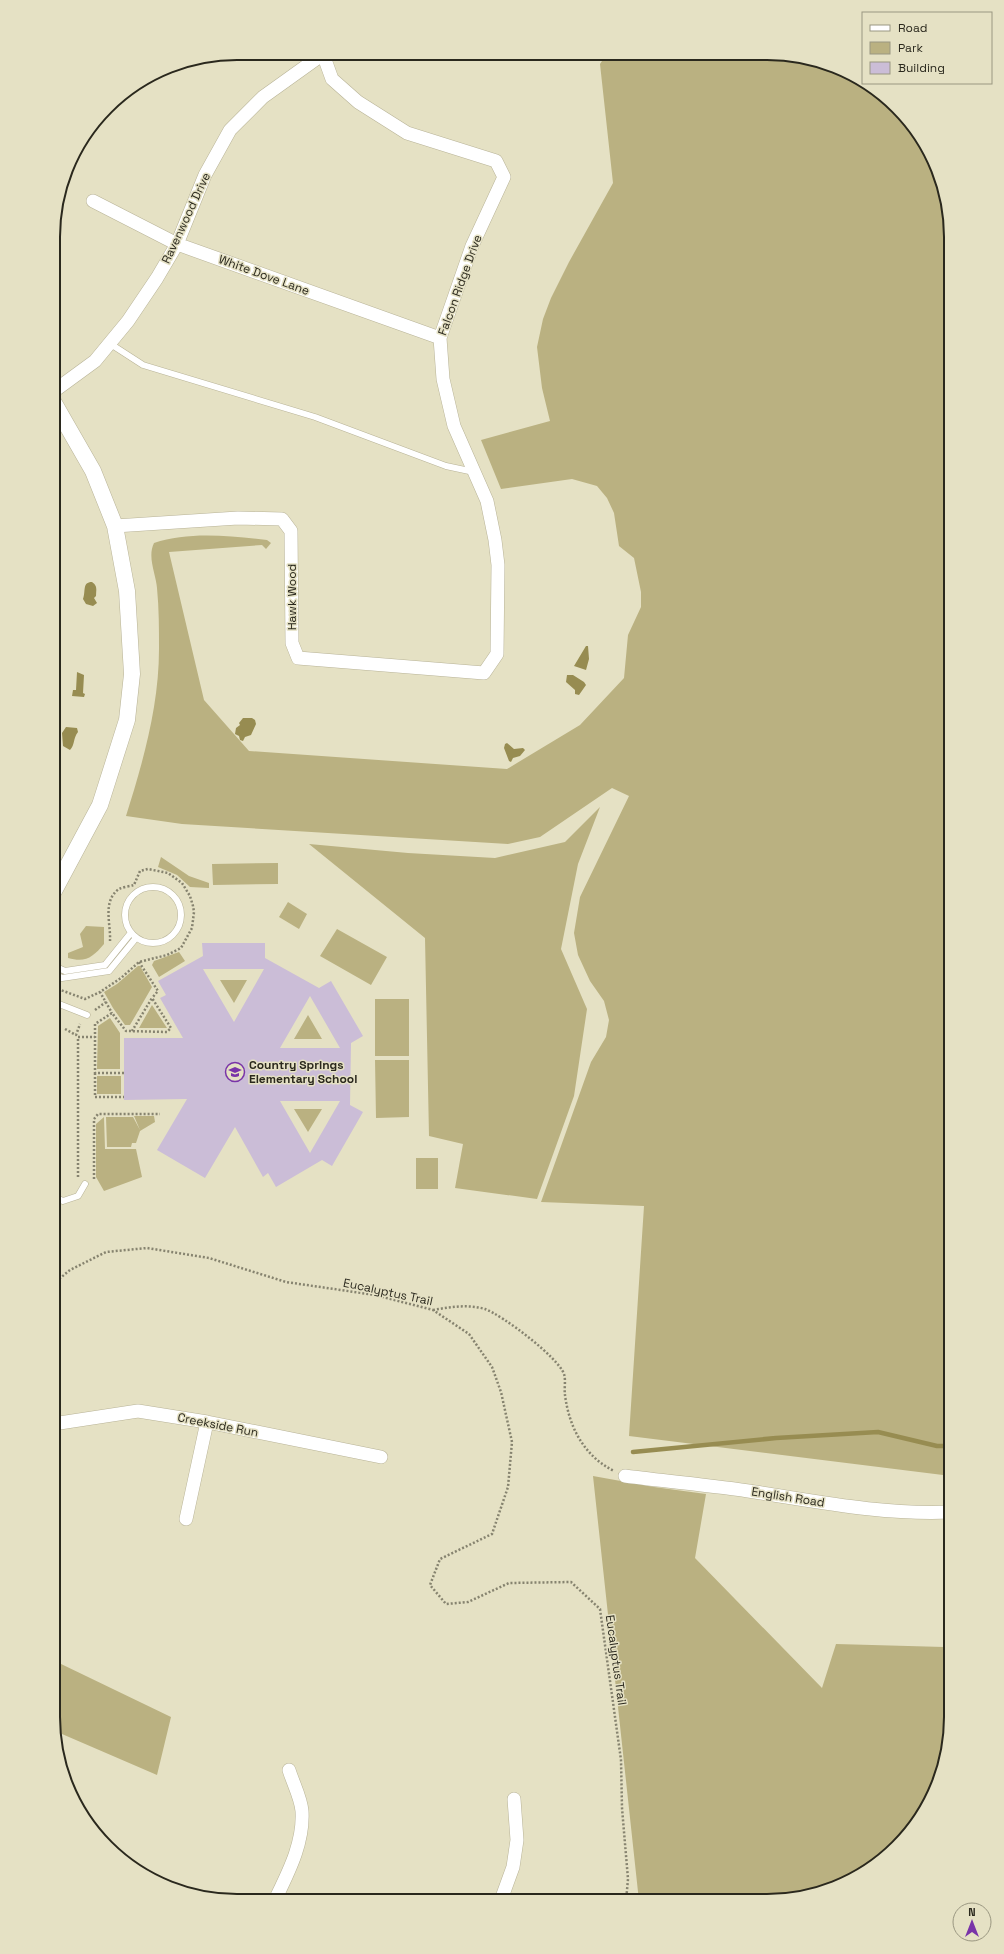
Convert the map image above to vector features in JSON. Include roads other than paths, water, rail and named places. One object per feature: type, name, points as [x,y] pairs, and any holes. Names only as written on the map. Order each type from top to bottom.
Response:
[{"type":"street","name":"Ravenwood Drive","points":[[60,387],[95,361],[128,321],[157,278],[177,244],[205,175],[230,130],[263,97],[315,60]]},
{"type":"street","name":"Falcon Ridge Drive","points":[[325,60],[332,79],[358,102],[407,133],[496,161],[504,176],[472,246],[440,338],[443,379],[454,426],[476,472],[491,515],[498,565],[497,654],[484,673]]},
{"type":"street","name":"White Dove Lane","points":[[93,200],[177,244],[440,338]]},
{"type":"street","points":[[60,412],[94,470],[115,526],[127,591],[132,674],[127,720],[100,805],[60,879]]},
{"type":"street","name":"Hawk Wood","points":[[115,526],[238,518],[282,518],[291,531],[292,643],[298,658],[484,673]]},
{"type":"street","name":"Creekside Run","points":[[60,1423],[138,1411],[207,1422],[381,1457]]},
{"type":"street","points":[[186,1519],[207,1422]]},
{"type":"street","name":"English Road","points":[[626,1476],[752,1491],[879,1511],[912,1513],[944,1512]]},
{"type":"street","points":[[278,1894],[291,1868],[301,1834],[302,1810],[289,1770]]},
{"type":"street","points":[[502,1894],[513,1867],[517,1840],[514,1799]]},
{"type":"lane","points":[[109,344],[143,366],[315,418],[446,466],[476,472]]},
{"type":"lane","points":[[158,886],[167,890],[174,896],[181,912],[177,930],[163,942],[149,943],[130,934],[125,923],[124,913],[126,904],[131,896],[143,888],[158,886]]},
{"type":"lane","points":[[60,968],[66,971],[105,965],[130,934]]},
{"type":"lane","points":[[60,977],[62,978],[109,971],[136,938]]},
{"type":"lane","points":[[60,1004],[86,1015]]},
{"type":"lane","points":[[60,1200],[63,1201],[78,1196],[85,1184]]},
{"type":"waterway","points":[[633,1452],[776,1438],[878,1432],[937,1446],[944,1446]]},
{"type":"place","name":"Country Springs Elementary School","points":[[235,1072]]}]
